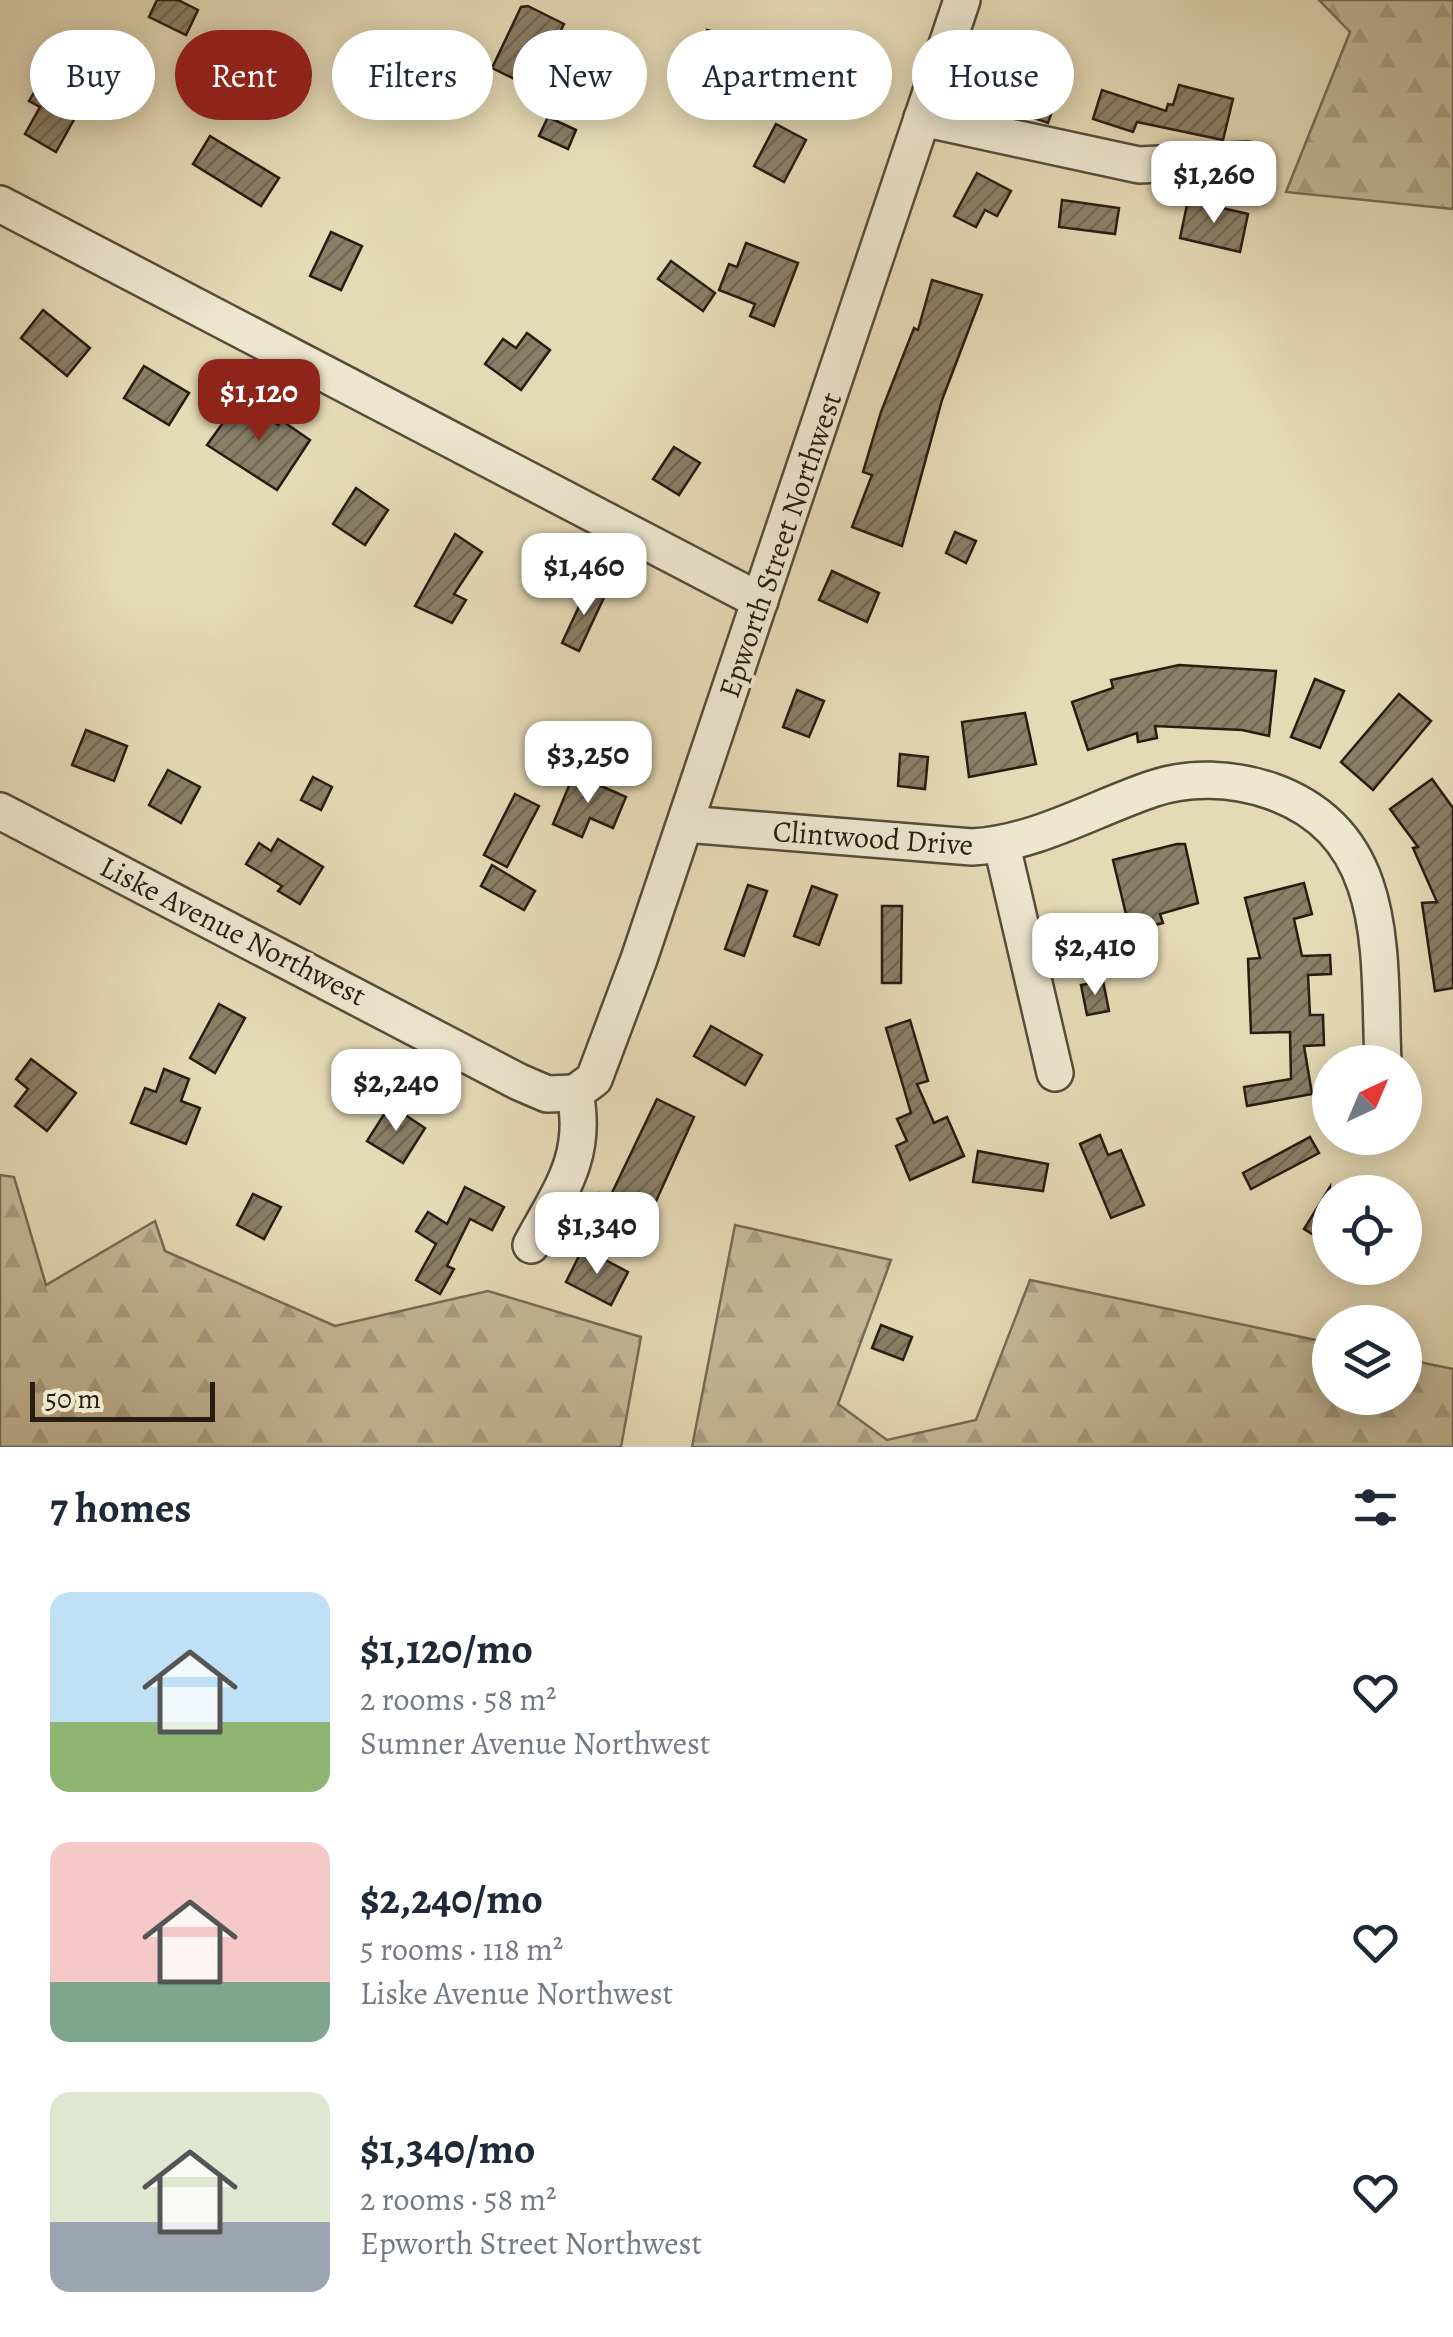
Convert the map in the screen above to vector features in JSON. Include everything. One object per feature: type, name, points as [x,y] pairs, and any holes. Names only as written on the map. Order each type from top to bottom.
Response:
[{"type":"street","name":"Epworth Street Northwest","points":[[952,30],[962,0]]},
{"type":"street","name":"Epworth Street Northwest","points":[[575,1093],[594,1079],[685,824],[921,120]]},
{"type":"street","points":[[931,120],[1139,165],[1248,160]]},
{"type":"street","points":[[0,204],[760,601]]},
{"type":"street","name":"Clintwood Drive","points":[[685,824],[972,847],[1002,846],[1156,787],[1196,780],[1247,782],[1291,798],[1348,845],[1368,888],[1376,920],[1382,1045]]},
{"type":"street","name":"Liske Avenue Northwest","points":[[0,811],[520,1082],[547,1094],[575,1093]]},
{"type":"street","points":[[1002,846],[1054,1073]]},
{"type":"street","points":[[531,1246],[577,1157],[582,1128],[575,1093]]},
{"type":"green space","points":[[1319,0],[1453,0],[1453,209],[1286,192],[1350,32]]},
{"type":"green space","points":[[0,1175],[14,1177],[46,1285],[155,1221],[165,1251],[335,1326],[488,1291],[641,1337],[621,1447],[0,1447]]},
{"type":"green space","points":[[735,1225],[891,1260],[838,1404],[887,1440],[976,1420],[1030,1280],[1312,1339],[1312,1415],[1422,1415],[1422,1363],[1453,1369],[1453,1447],[692,1447]]},
{"type":"building","points":[[157,0],[178,0],[198,10],[188,30],[176,30],[149,17]]},
{"type":"building","points":[[528,6],[564,24],[561,30],[513,30],[513,78],[493,66],[521,7]]},
{"type":"building","points":[[1179,85],[1233,99],[1223,140],[1137,122],[1133,132],[1093,119],[1102,90],[1166,111],[1168,104],[1173,105]]},
{"type":"building","points":[[33,120],[74,120],[56,152],[25,134]]},
{"type":"building","points":[[547,120],[576,130],[568,149],[539,136]]},
{"type":"building","points":[[776,124],[806,140],[784,182],[754,166]]},
{"type":"building","points":[[210,136],[279,178],[261,206],[193,164]]},
{"type":"building","points":[[977,173],[1011,191],[997,216],[985,210],[976,227],[954,216]]},
{"type":"building","points":[[1062,200],[1119,208],[1115,234],[1059,227]]},
{"type":"building","points":[[1188,200],[1248,214],[1240,252],[1180,238]]},
{"type":"building","points":[[331,232],[362,246],[341,290],[310,276]]},
{"type":"building","points":[[746,243],[798,263],[774,326],[750,316],[755,304],[719,290],[729,264],[737,267]]},
{"type":"building","points":[[671,261],[715,293],[703,311],[658,279]]},
{"type":"building","points":[[932,280],[982,295],[942,400],[902,546],[852,527],[872,475],[863,472],[881,412],[914,328],[918,330]]},
{"type":"building","points":[[43,310],[90,348],[67,376],[21,338]]},
{"type":"building","points":[[527,333],[550,350],[521,390],[485,364],[503,339],[516,348]]},
{"type":"building","points":[[144,366],[189,393],[169,425],[124,398]]},
{"type":"building","points":[[241,398],[278,425],[281,420],[310,440],[277,490],[207,445]]},
{"type":"building","points":[[674,447],[700,463],[679,495],[653,479]]},
{"type":"building","points":[[356,488],[388,510],[365,545],[333,524]]},
{"type":"building","points":[[955,532],[976,541],[966,563],[946,553]]},
{"type":"building","points":[[455,534],[482,552],[454,594],[466,600],[452,623],[415,606]]},
{"type":"building","points":[[832,571],[879,593],[867,622],[819,600]]},
{"type":"building","points":[[589,585],[606,593],[579,651],[562,643]]},
{"type":"building","points":[[1179,665],[1276,671],[1269,736],[1242,730],[1155,726],[1157,738],[1138,742],[1137,733],[1088,750],[1072,702],[1113,688],[1111,680]]},
{"type":"building","points":[[1315,679],[1344,691],[1320,748],[1291,737]]},
{"type":"building","points":[[797,690],[824,701],[809,737],[783,727]]},
{"type":"building","points":[[1399,694],[1431,721],[1373,790],[1341,762]]},
{"type":"building","points":[[1025,713],[1036,764],[969,777],[962,722]]},
{"type":"building","points":[[86,730],[127,746],[114,781],[72,765]]},
{"type":"building","points":[[900,754],[928,757],[925,789],[898,786]]},
{"type":"building","points":[[168,770],[200,787],[181,823],[149,805]]},
{"type":"building","points":[[574,774],[626,797],[613,828],[590,818],[582,837],[553,824]]},
{"type":"building","points":[[313,777],[332,787],[321,810],[301,800]]},
{"type":"building","points":[[1432,779],[1453,808],[1453,988],[1435,991],[1422,903],[1437,902],[1413,848],[1418,847],[1390,809]]},
{"type":"building","points":[[515,794],[539,806],[507,867],[484,855]]},
{"type":"building","points":[[278,839],[323,867],[300,904],[278,891],[282,886],[246,864],[259,843],[271,851]]},
{"type":"building","points":[[1185,844],[1198,903],[1160,914],[1163,923],[1130,931],[1113,860]]},
{"type":"building","points":[[492,865],[535,891],[524,910],[481,886]]},
{"type":"building","points":[[1304,883],[1312,914],[1294,919],[1302,956],[1330,955],[1331,974],[1308,975],[1310,1015],[1323,1015],[1324,1045],[1304,1046],[1312,1094],[1247,1106],[1244,1087],[1291,1079],[1290,1032],[1251,1033],[1248,959],[1260,958],[1245,898]]},
{"type":"building","points":[[748,885],[767,891],[744,956],[725,949]]},
{"type":"building","points":[[812,886],[837,895],[819,945],[794,936]]},
{"type":"building","points":[[882,906],[902,906],[901,983],[882,983]]},
{"type":"building","points":[[1103,981],[1109,1011],[1087,1015],[1081,985]]},
{"type":"building","points":[[219,1004],[245,1018],[215,1073],[190,1058]]},
{"type":"building","points":[[910,1020],[928,1081],[917,1084],[934,1123],[947,1117],[964,1156],[910,1180],[896,1146],[907,1141],[897,1119],[911,1113],[886,1028]]},
{"type":"building","points":[[711,1026],[762,1055],[745,1085],[694,1056]]},
{"type":"building","points":[[31,1059],[76,1093],[47,1131],[15,1106],[28,1089],[16,1079]]},
{"type":"building","points":[[164,1069],[189,1079],[181,1101],[200,1108],[186,1144],[131,1123],[145,1088],[156,1092]]},
{"type":"building","points":[[657,1099],[694,1117],[652,1210],[641,1206],[632,1229],[591,1213],[599,1193],[610,1197]]},
{"type":"building","points":[[390,1105],[425,1128],[403,1163],[367,1141]]},
{"type":"building","points":[[1100,1135],[1108,1155],[1121,1150],[1144,1205],[1111,1218],[1080,1144]]},
{"type":"building","points":[[1310,1137],[1312,1141],[1312,1155],[1315,1155],[1251,1189],[1243,1173]]},
{"type":"building","points":[[978,1151],[1048,1164],[1043,1191],[973,1182]]},
{"type":"building","points":[[465,1187],[504,1207],[492,1230],[470,1219],[447,1266],[454,1269],[440,1294],[416,1280],[436,1244],[416,1231],[428,1212],[447,1224]]},
{"type":"building","points":[[253,1194],[281,1207],[264,1239],[237,1225]]},
{"type":"building","points":[[1312,1216],[1312,1234],[1304,1229]]},
{"type":"building","points":[[583,1248],[628,1272],[611,1305],[566,1282]]},
{"type":"building","points":[[881,1325],[912,1337],[903,1360],[872,1348]]}]
